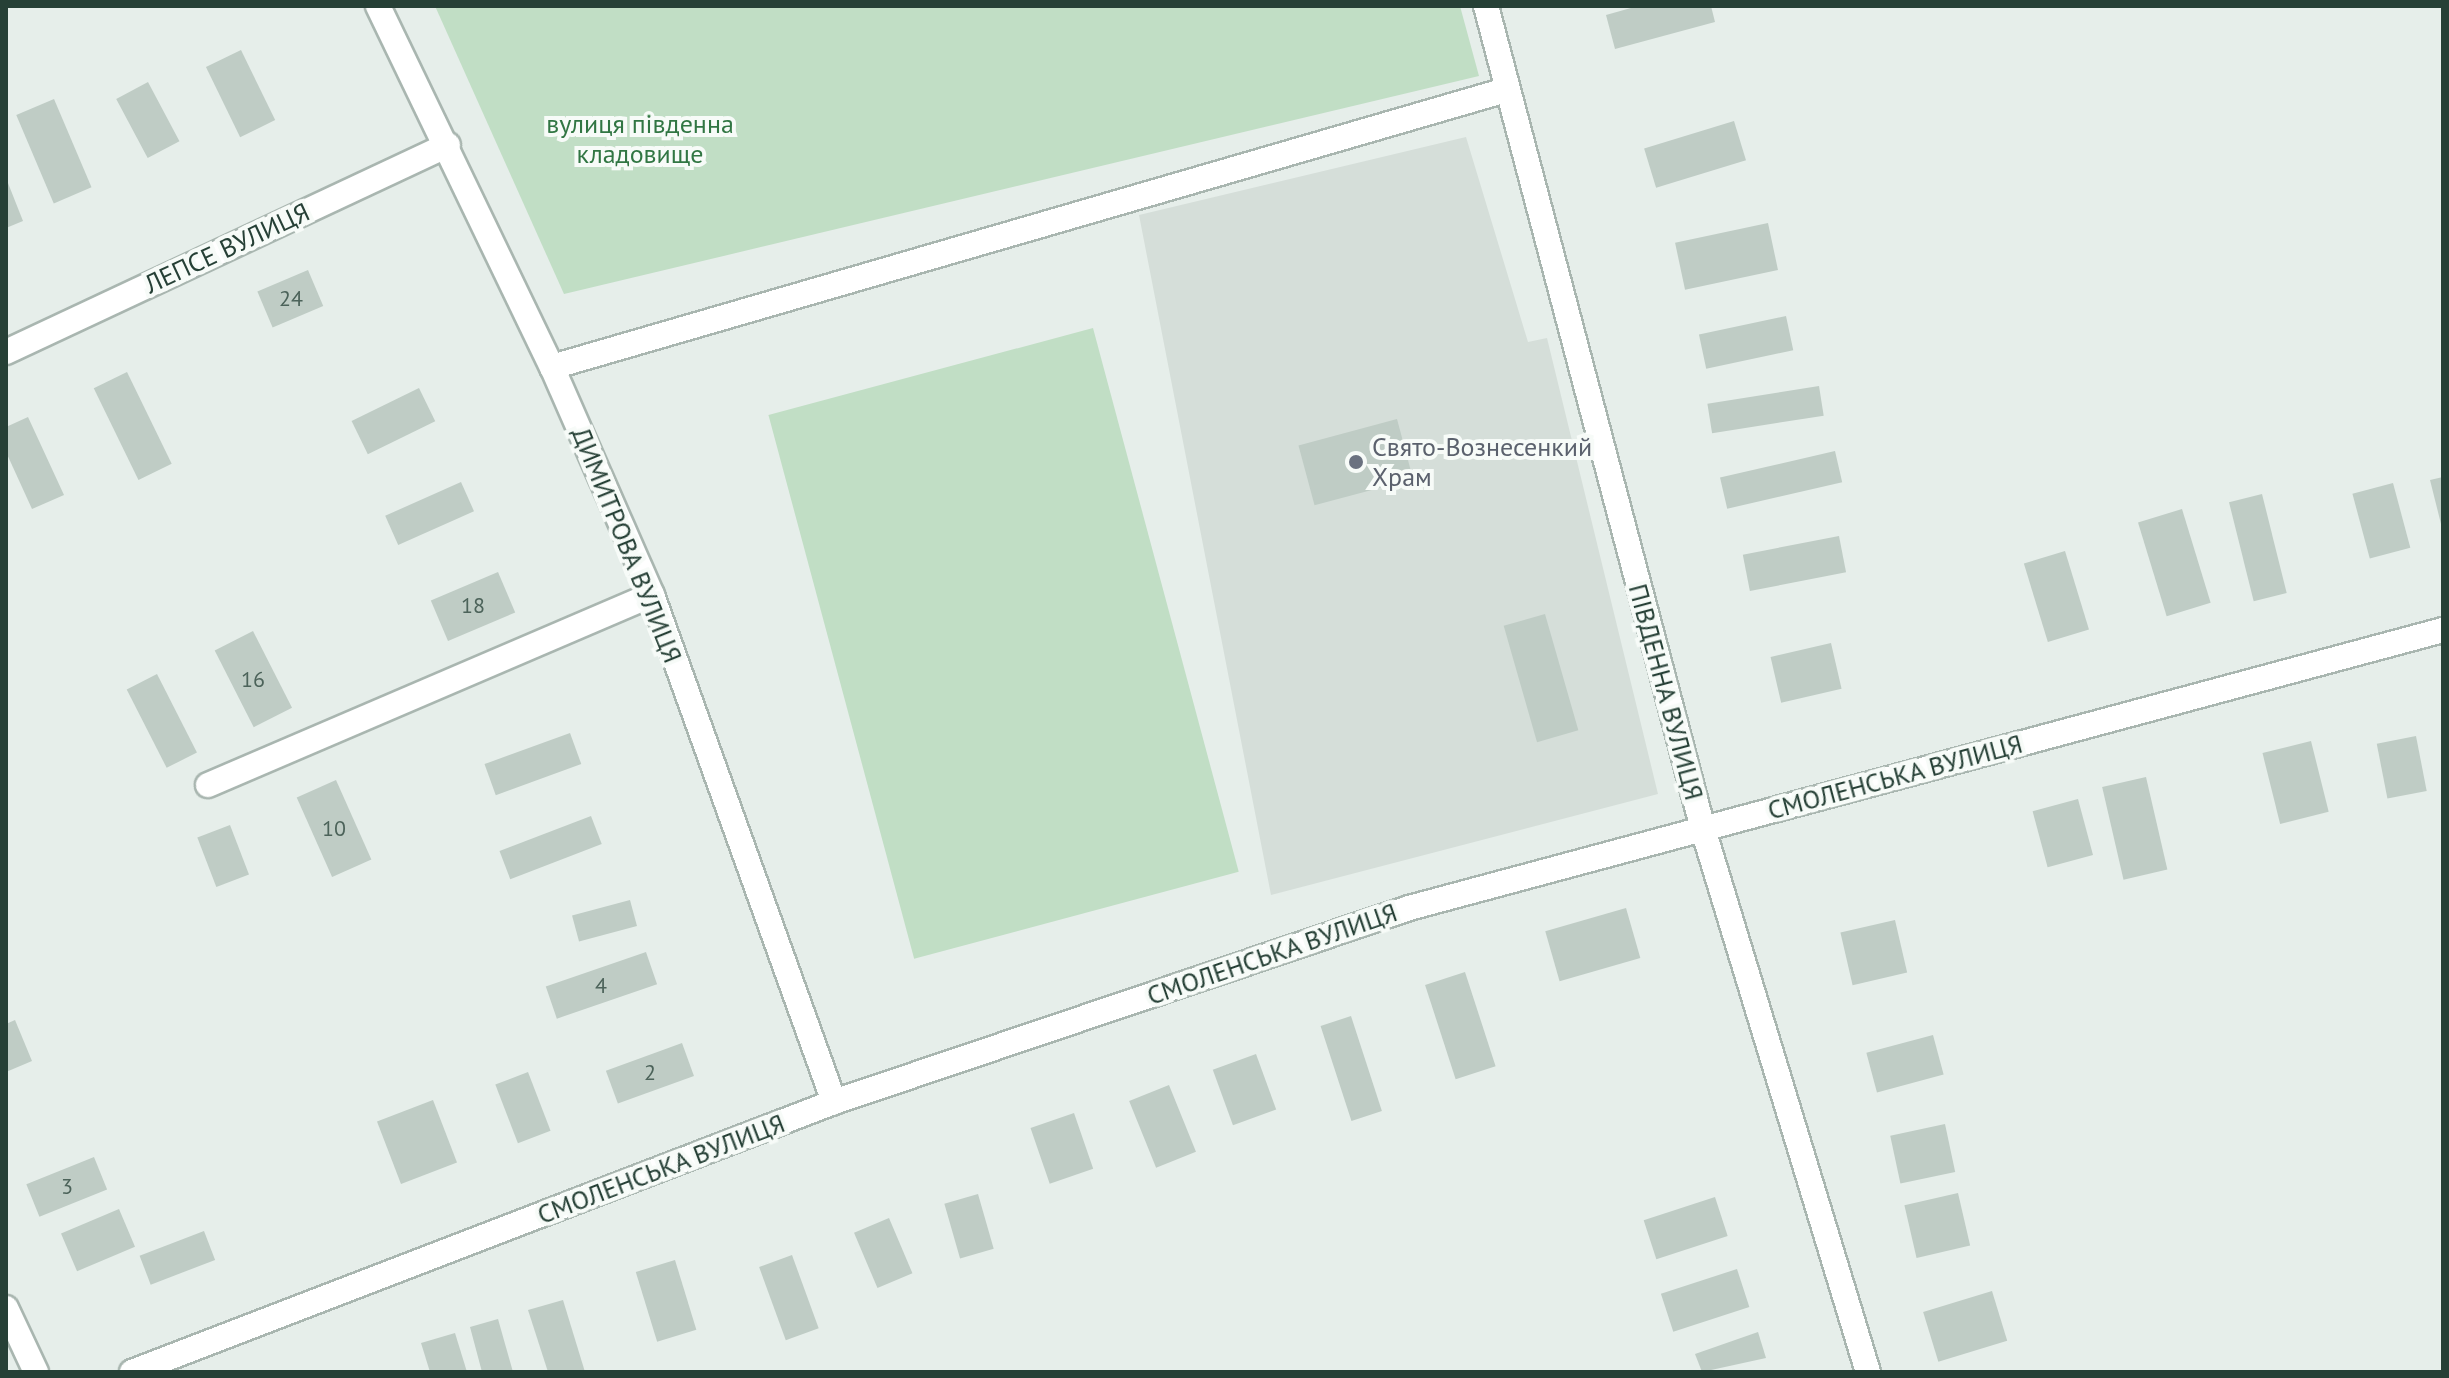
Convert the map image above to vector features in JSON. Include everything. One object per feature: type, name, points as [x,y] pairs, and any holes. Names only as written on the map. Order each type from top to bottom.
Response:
[{"type":"street","name":"ДИМИТРОВА ВУЛИЦЯ","points":[[378,6],[448,145],[552,367],[652,595],[834,1102]]},
{"type":"street","name":"ПІВДЕННА ВУЛИЦЯ","points":[[1486,6],[1703,829],[1868,1372]]},
{"type":"street","points":[[552,367],[1506,90]]},
{"type":"street","name":"ЛЕПСЕ ВУЛИЦЯ","points":[[6,352],[448,145]]},
{"type":"street","points":[[208,785],[652,595]]},
{"type":"street","name":"СМОЛЕНСЬКА ВУЛИЦЯ","points":[[132,1372],[834,1102],[1409,908],[2443,630]]},
{"type":"street","points":[[6,1308],[36,1372]]},
{"type":"shaded area","points":[[1466,137],[1528,342],[1547,338],[1658,794],[1271,895],[1139,215]]},
{"type":"green space","name":"вулиця південна кладовище","points":[[435,6],[1460,6],[1479,76],[564,294]]},
{"type":"green space","points":[[1093,328],[1239,872],[914,959],[768,415]]},
{"type":"building","points":[[1638,6],[1711,6],[1715,22],[1615,49],[1606,15]]},
{"type":"building","points":[[241,50],[275,120],[240,137],[206,67]]},
{"type":"building","points":[[148,82],[179,141],[148,158],[116,99]]},
{"type":"building","points":[[54,99],[92,187],[54,203],[16,115]]},
{"type":"building","points":[[1734,121],[1746,160],[1656,188],[1644,148]]},
{"type":"building","points":[[6,178],[23,221],[6,228]]},
{"type":"building","points":[[1768,223],[1778,270],[1685,290],[1675,243]]},
{"type":"building","points":[[308,270],[323,306],[273,327],[257,291]]},
{"type":"building","points":[[1786,316],[1793,350],[1706,369],[1699,335]]},
{"type":"building","points":[[127,372],[172,464],[138,480],[94,388]]},
{"type":"building","points":[[1819,386],[1824,416],[1712,433],[1707,404]]},
{"type":"building","points":[[419,388],[435,421],[368,454],[352,421]]},
{"type":"building","points":[[28,417],[64,495],[32,509],[6,452],[6,427]]},
{"type":"building","name":"Свято-Вознесенкий Храм","points":[[1397,419],[1413,479],[1315,505],[1298,445]]},
{"type":"building","points":[[1835,451],[1842,482],[1727,509],[1720,478]]},
{"type":"building","points":[[2443,477],[2443,527],[2442,528],[2430,480]]},
{"type":"building","points":[[461,482],[474,511],[398,545],[385,516]]},
{"type":"building","points":[[2393,483],[2410,548],[2370,559],[2352,494]]},
{"type":"building","points":[[2262,494],[2287,593],[2254,601],[2229,502]]},
{"type":"building","points":[[2182,509],[2211,603],[2167,616],[2138,522]]},
{"type":"building","points":[[1839,536],[1846,572],[1750,591],[1743,555]]},
{"type":"building","points":[[2065,551],[2089,629],[2048,642],[2024,564]]},
{"type":"building","points":[[498,572],[515,613],[448,641],[431,601]]},
{"type":"building","points":[[1545,614],[1578,730],[1537,742],[1504,626]]},
{"type":"building","points":[[253,631],[292,708],[254,727],[215,651]]},
{"type":"building","points":[[1831,643],[1842,689],[1781,703],[1771,657]]},
{"type":"building","points":[[157,674],[197,752],[167,768],[127,689]]},
{"type":"building","points":[[570,733],[581,764],[496,795],[484,764]]},
{"type":"building","points":[[2416,736],[2427,791],[2387,799],[2377,744]]},
{"type":"building","points":[[2311,741],[2329,812],[2280,824],[2262,753]]},
{"type":"building","points":[[2146,777],[2167,870],[2124,880],[2102,787]]},
{"type":"building","points":[[336,780],[371,859],[332,877],[297,797]]},
{"type":"building","points":[[2078,799],[2093,855],[2048,867],[2033,811]]},
{"type":"building","points":[[591,816],[602,844],[510,879],[500,851]]},
{"type":"building","points":[[230,825],[249,874],[216,887],[197,838]]},
{"type":"building","points":[[630,900],[637,926],[579,942],[572,916]]},
{"type":"building","points":[[1626,908],[1640,958],[1560,981],[1545,931]]},
{"type":"building","points":[[1895,920],[1907,973],[1853,985],[1840,933]]},
{"type":"building","points":[[646,952],[657,984],[557,1019],[546,987]]},
{"type":"building","points":[[1465,972],[1496,1066],[1456,1079],[1425,985]]},
{"type":"building","points":[[1351,1016],[1382,1111],[1351,1121],[1321,1026]]},
{"type":"building","points":[[15,1020],[32,1061],[6,1072],[6,1024]]},
{"type":"building","points":[[1933,1035],[1944,1075],[1877,1092],[1866,1053]]},
{"type":"building","points":[[682,1043],[694,1076],[618,1104],[606,1071]]},
{"type":"building","points":[[1256,1054],[1276,1109],[1233,1125],[1213,1070]]},
{"type":"building","points":[[528,1072],[551,1131],[518,1143],[495,1085]]},
{"type":"building","points":[[1169,1085],[1196,1152],[1156,1168],[1129,1101]]},
{"type":"building","points":[[433,1100],[457,1163],[401,1184],[377,1122]]},
{"type":"building","points":[[1074,1113],[1093,1169],[1050,1184],[1031,1128]]},
{"type":"building","points":[[1945,1124],[1955,1172],[1900,1184],[1890,1136]]},
{"type":"building","points":[[94,1157],[107,1189],[39,1217],[26,1184]]},
{"type":"building","points":[[1958,1193],[1970,1246],[1917,1258],[1904,1205]]},
{"type":"building","points":[[978,1194],[994,1249],[960,1258],[944,1204]]},
{"type":"building","points":[[1715,1197],[1728,1236],[1656,1259],[1644,1220]]},
{"type":"building","points":[[119,1209],[135,1247],[77,1271],[61,1234]]},
{"type":"building","points":[[889,1218],[912,1273],[877,1288],[854,1233]]},
{"type":"building","points":[[204,1231],[215,1260],[151,1285],[140,1256]]},
{"type":"building","points":[[792,1255],[819,1328],[786,1340],[759,1267]]},
{"type":"building","points":[[675,1260],[696,1330],[657,1342],[636,1272]]},
{"type":"building","points":[[1737,1269],[1749,1307],[1673,1332],[1661,1294]]},
{"type":"building","points":[[1992,1291],[2007,1341],[1938,1362],[1923,1312]]},
{"type":"building","points":[[563,1300],[585,1372],[548,1372],[528,1310]]},
{"type":"building","points":[[498,1319],[513,1372],[482,1372],[470,1327]]},
{"type":"building","points":[[1758,1332],[1766,1358],[1702,1372],[1695,1354]]},
{"type":"building","points":[[455,1333],[467,1372],[430,1372],[421,1343]]},
{"type":"place","name":"Свято-Вознесенкий Храм","points":[[1356,462]]}]
